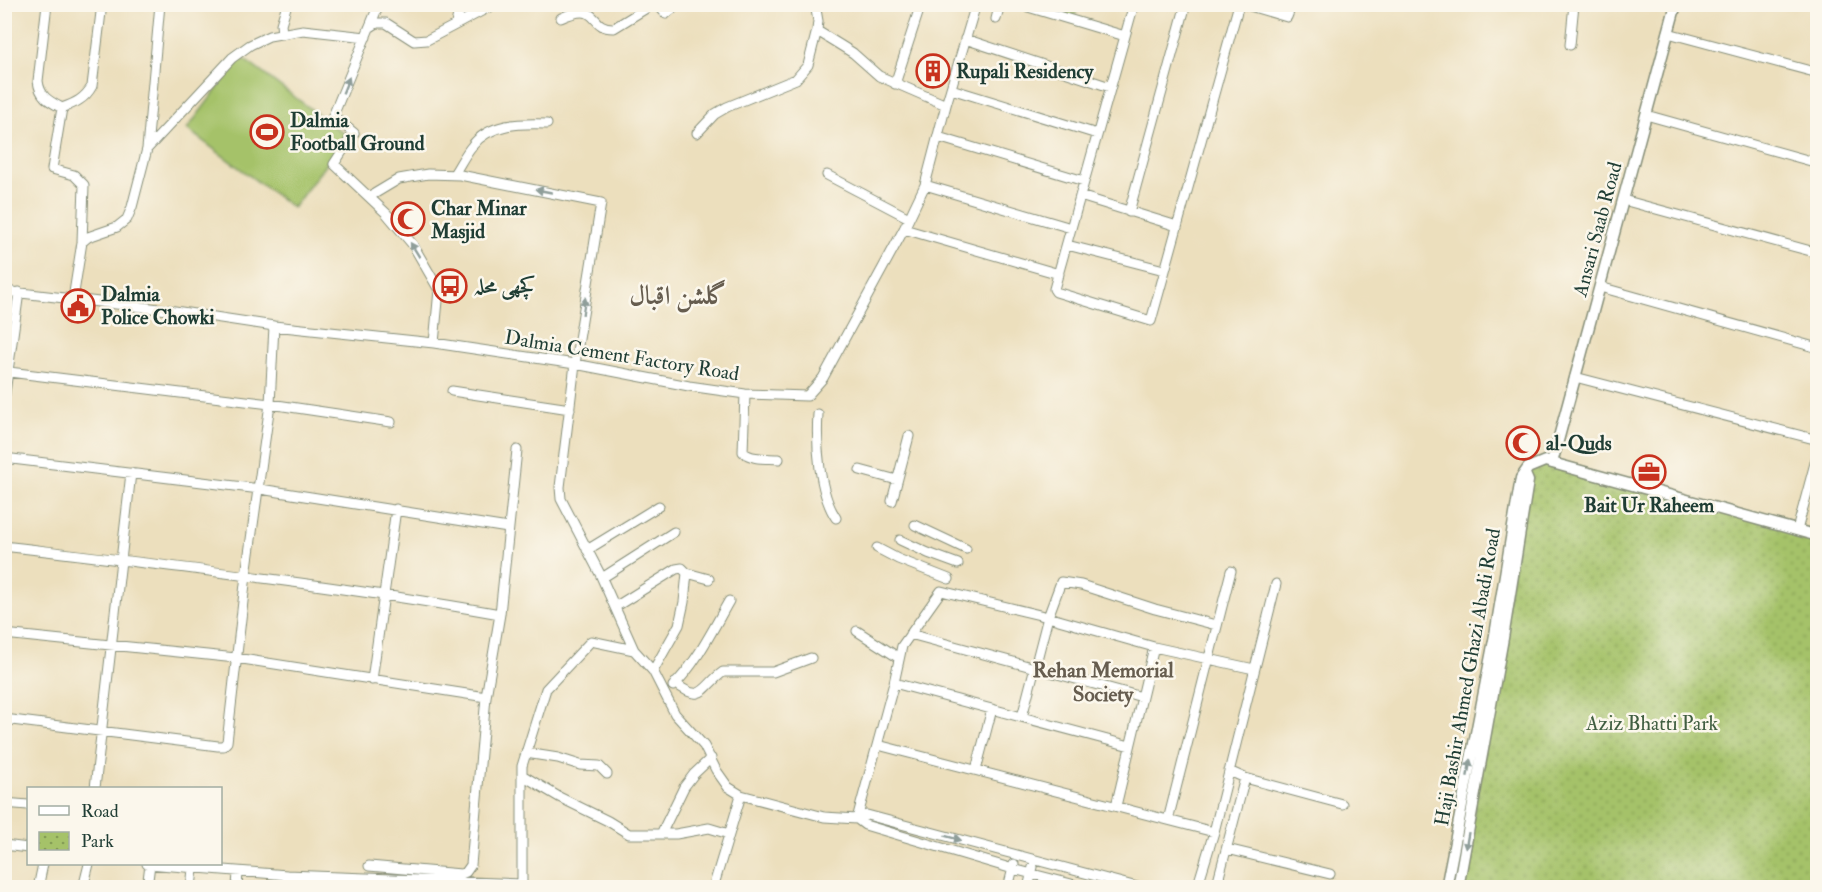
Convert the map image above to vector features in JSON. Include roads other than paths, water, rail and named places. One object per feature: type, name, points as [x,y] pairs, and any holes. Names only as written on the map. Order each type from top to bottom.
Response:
[{"type":"street","points":[[46,4],[39,90],[45,99],[62,108],[76,103],[88,93],[92,86],[102,4]]},
{"type":"street","points":[[82,242],[88,237],[117,227],[127,219],[132,207],[147,149],[160,4]]},
{"type":"street","points":[[282,34],[281,24],[287,4]]},
{"type":"street","points":[[379,4],[333,116],[354,133],[334,164],[413,244],[439,290],[434,343]]},
{"type":"street","points":[[456,24],[460,4]]},
{"type":"street","points":[[147,149],[232,58],[250,45],[270,36],[303,30],[367,32],[377,23],[386,23],[414,40],[427,40],[495,4]]},
{"type":"street","points":[[561,18],[577,10],[584,10],[589,12],[601,25],[614,28],[655,4],[666,14],[678,4]]},
{"type":"street","points":[[697,133],[715,114],[727,107],[796,79],[808,65],[817,30],[815,4]]},
{"type":"street","points":[[896,84],[921,4]]},
{"type":"street","name":"Dalmia Cement Factory Road","points":[[4,291],[274,326],[434,343],[575,364],[689,386],[745,394],[807,396],[823,378],[904,229],[925,185],[975,4]]},
{"type":"street","points":[[996,19],[1000,4]]},
{"type":"street","points":[[1018,4],[1125,36]]},
{"type":"street","points":[[1134,4],[1054,289],[1056,292],[1151,321],[1241,4],[1287,17],[1292,4]]},
{"type":"street","points":[[1129,212],[1186,4]]},
{"type":"street","points":[[1570,45],[1574,4]]},
{"type":"street","name":"Ansari Saab Road","points":[[1552,463],[1676,4]]},
{"type":"street","points":[[817,30],[853,53],[879,76],[946,105]]},
{"type":"street","points":[[1668,33],[1818,73]]},
{"type":"street","points":[[965,39],[1110,87]]},
{"type":"street","points":[[951,88],[1097,134]]},
{"type":"street","points":[[62,108],[52,169],[74,175],[84,185],[82,242],[72,299]]},
{"type":"street","points":[[1646,115],[1818,163]]},
{"type":"street","points":[[454,174],[471,146],[486,132],[516,124],[547,123]]},
{"type":"street","points":[[938,137],[1084,181]]},
{"type":"street","points":[[369,197],[399,179],[428,174],[454,174],[601,203],[575,364],[560,487],[561,499],[602,578],[634,650],[654,672],[675,714],[704,746],[728,787],[741,795],[824,817],[840,816],[857,819],[865,825],[920,842],[1088,888]]},
{"type":"street","points":[[827,175],[909,218]]},
{"type":"street","points":[[925,185],[1071,228]]},
{"type":"street","points":[[1080,196],[1177,226]]},
{"type":"street","points":[[1623,200],[1818,253]]},
{"type":"street","points":[[904,229],[1059,274]]},
{"type":"street","points":[[1067,245],[1164,270]]},
{"type":"street","points":[[1600,286],[1818,348]]},
{"type":"street","points":[[5,398],[19,292]]},
{"type":"street","points":[[4,719],[223,746],[227,742],[246,575],[260,489],[270,404],[274,326]]},
{"type":"street","points":[[9,372],[270,404],[390,422]]},
{"type":"street","points":[[1575,377],[1818,440]]},
{"type":"street","points":[[452,391],[570,409]]},
{"type":"street","points":[[745,394],[743,452],[754,457],[779,459]]},
{"type":"street","points":[[819,414],[817,428],[825,494],[836,518]]},
{"type":"street","points":[[892,501],[909,436]]},
{"type":"street","points":[[369,866],[461,874],[471,865],[486,697],[500,614],[517,450]]},
{"type":"street","points":[[1797,530],[1818,452]]},
{"type":"street","points":[[4,458],[260,489],[508,528]]},
{"type":"street","points":[[1525,473],[1528,468],[1545,461],[1818,536]]},
{"type":"street","points":[[860,470],[897,480]]},
{"type":"street","points":[[95,787],[131,473]]},
{"type":"street","name":"Haji Bashir Ahmed Ghazi Abadi Road","points":[[1446,888],[1495,634],[1521,478],[1525,473]]},
{"type":"street","name":"Haji Bashir Ahmed Ghazi Abadi Road","points":[[1458,888],[1528,481],[1525,473]]},
{"type":"street","points":[[587,550],[659,506]]},
{"type":"street","points":[[372,681],[396,509]]},
{"type":"street","points":[[915,525],[966,549]]},
{"type":"street","points":[[602,578],[674,532]]},
{"type":"street","points":[[900,540],[958,564]]},
{"type":"street","points":[[4,546],[246,575],[384,594],[500,614]]},
{"type":"street","points":[[877,548],[949,579]]},
{"type":"street","points":[[615,607],[676,568],[682,568],[687,573],[709,579]]},
{"type":"street","points":[[1168,820],[1231,571]]},
{"type":"street","points":[[654,672],[679,626],[687,573]]},
{"type":"street","points":[[1022,717],[1048,617],[1060,582],[1081,585],[1155,609],[1216,625]]},
{"type":"street","points":[[1197,888],[1214,832],[1276,585]]},
{"type":"street","points":[[857,819],[902,646],[941,591],[1048,617],[1154,647],[1254,669]]},
{"type":"street","points":[[664,693],[683,676],[704,646],[729,601]]},
{"type":"street","points":[[857,631],[899,658]]},
{"type":"street","points":[[4,634],[236,658],[486,697]]},
{"type":"street","points":[[910,634],[1142,697]]},
{"type":"street","points":[[159,865],[238,872],[522,885],[522,775],[526,753],[546,689],[591,641],[634,650]]},
{"type":"street","points":[[1116,806],[1154,647]]},
{"type":"street","points":[[675,683],[689,694],[697,693],[705,689],[723,672],[773,672],[811,658]]},
{"type":"street","points":[[894,683],[1130,746]]},
{"type":"street","points":[[976,771],[992,709]]},
{"type":"street","points":[[878,745],[1214,832]]},
{"type":"street","points":[[526,753],[558,758],[580,765],[598,766],[607,774]]},
{"type":"street","points":[[661,834],[684,788],[694,774],[711,758]]},
{"type":"street","points":[[1229,771],[1245,778],[1342,804]]},
{"type":"street","points":[[522,775],[629,834],[676,834],[709,828],[729,834]]},
{"type":"street","points":[[1216,888],[1245,778]]},
{"type":"street","points":[[713,888],[741,795]]},
{"type":"street","points":[[4,802],[27,805]]},
{"type":"street","points":[[857,819],[867,815],[1141,888]]},
{"type":"street","points":[[920,842],[924,831]]},
{"type":"street","points":[[5,846],[27,848]]},
{"type":"street","points":[[1227,849],[1330,874]]},
{"type":"street","points":[[1008,888],[1016,856]]},
{"type":"street","points":[[1028,888],[1035,859]]},
{"type":"street","points":[[38,888],[44,865]]},
{"type":"street","points":[[84,888],[89,865]]},
{"type":"street","points":[[147,888],[148,865]]},
{"type":"street","points":[[191,888],[193,868]]},
{"type":"street","points":[[237,888],[238,872]]},
{"type":"street","points":[[286,888],[287,874]]},
{"type":"street","points":[[331,888],[332,876]]},
{"type":"place","name":"Rupali Residency","points":[[933,71]]},
{"type":"place","name":"Dalmia Football Ground","points":[[267,132]]},
{"type":"place","name":"Char Minar Masjid","points":[[408,219]]},
{"type":"place","name":"کچھی محلہ","points":[[450,286]]},
{"type":"place","name":"Dalmia Police Chowki","points":[[78,306]]},
{"type":"place","name":"al-Quds","points":[[1523,443]]},
{"type":"place","name":"Bait Ur Raheem","points":[[1649,472]]},
{"type":"district","name":"گلشن اقبال","points":[[678,295]]},
{"type":"district","name":"Rehan Memorial Society","points":[[1103,682]]},
{"type":"park label","name":"Aziz Bhatti Park","points":[[1652,723]]}]
